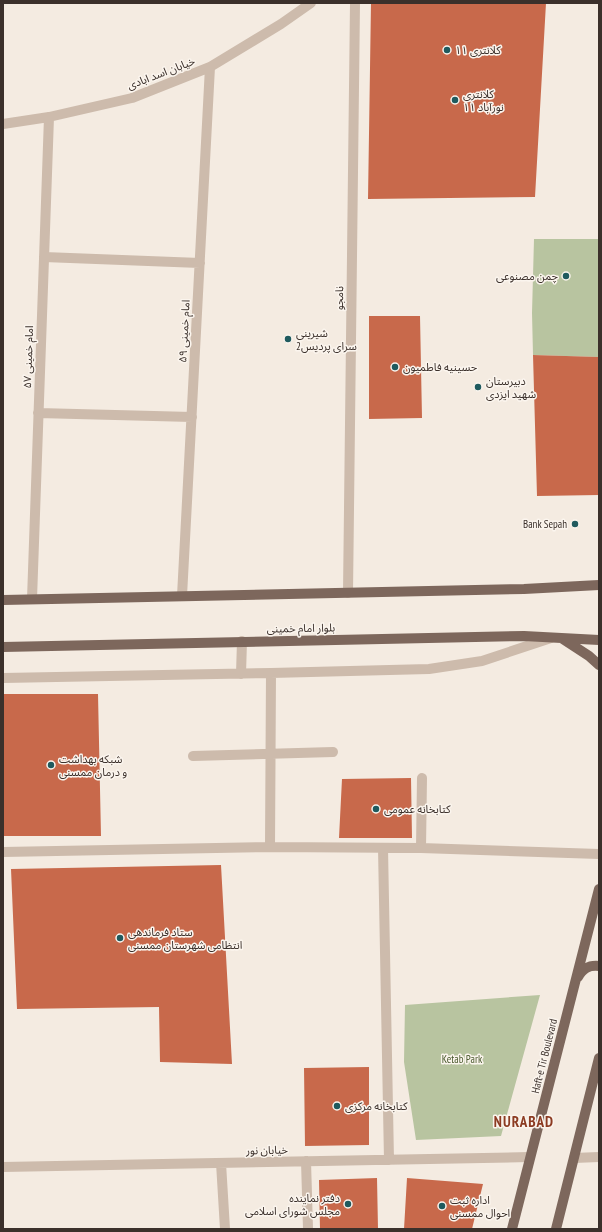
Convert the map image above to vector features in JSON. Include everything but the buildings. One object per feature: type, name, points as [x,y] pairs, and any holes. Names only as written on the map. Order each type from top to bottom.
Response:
[{"type":"main road","points":[[3,600],[524,589],[599,585]]},
{"type":"main road","name":"بلوار امام خمينی","points":[[3,647],[524,636],[599,640]]},
{"type":"main road","points":[[556,638],[589,656],[599,665]]},
{"type":"main road","name":"Haft-e Tir Boulevard","points":[[512,1229],[599,889]]},
{"type":"main road","points":[[576,978],[582,970],[588,966],[599,966]]},
{"type":"main road","points":[[556,1229],[599,1058]]},
{"type":"street","name":"خیابان اسد ابادی","points":[[3,124],[49,117],[132,98],[210,67],[281,24],[311,3]]},
{"type":"street","name":"نامجو","points":[[348,592],[355,3]]},
{"type":"street","name":"امام خمينی ۵۹","points":[[182,596],[210,67]]},
{"type":"street","name":"امام خمينی ۵۷","points":[[32,599],[49,117]]},
{"type":"street","points":[[44,257],[200,263]]},
{"type":"street","points":[[38,413],[192,416]]},
{"type":"street","points":[[3,678],[429,669],[482,661],[556,638]]},
{"type":"street","points":[[241,674],[242,641]]},
{"type":"street","points":[[270,847],[272,673]]},
{"type":"street","points":[[193,756],[333,752]]},
{"type":"street","points":[[422,778],[422,848]]},
{"type":"street","points":[[3,852],[270,847],[422,848],[599,854]]},
{"type":"street","points":[[383,848],[389,1160]]},
{"type":"street","name":"خیابان نور","points":[[3,1167],[530,1157]]},
{"type":"street","points":[[574,1158],[599,1158]]},
{"type":"street","points":[[306,1161],[308,1229]]},
{"type":"street","points":[[222,1163],[225,1229]]},
{"type":"green space","name":"چمن مصنوعی","points":[[534,239],[599,239],[599,357],[533,355],[532,313]]},
{"type":"green space","name":"Ketab Park","points":[[540,995],[501,1136],[416,1140],[404,1062],[405,1005]]},
{"type":"place","name":"کلانتری ۱۱","points":[[447,50]]},
{"type":"place","name":"کلانتری ۱۱ نورآباد","points":[[455,100]]},
{"type":"place","name":"چمن مصنوعی","points":[[566,276]]},
{"type":"place","name":"شیرینی سرای پردیس2","points":[[288,339]]},
{"type":"place","name":"حسینیه فاطمیون","points":[[395,367]]},
{"type":"place","name":"دبیرستان شهید ایزدی","points":[[478,387]]},
{"type":"place","name":"Bank Sepah","points":[[575,524]]},
{"type":"place","name":"شبکه بهداشت و درمان ممسنی","points":[[51,765]]},
{"type":"place","name":"کتابخانه عمومی","points":[[376,809]]},
{"type":"place","name":"ستاد فرماندهی انتظامی شهرستان ممسنی","points":[[120,938]]},
{"type":"place","name":"کتابخانه مرکزی","points":[[337,1106]]},
{"type":"place","name":"دفتر نماینده مجلس شورای اسلامی","points":[[348,1204]]},
{"type":"place","name":"اداره ثبت احوال ممسنی","points":[[442,1206]]},
{"type":"district","name":"NURABAD","points":[[524,1121]]}]
